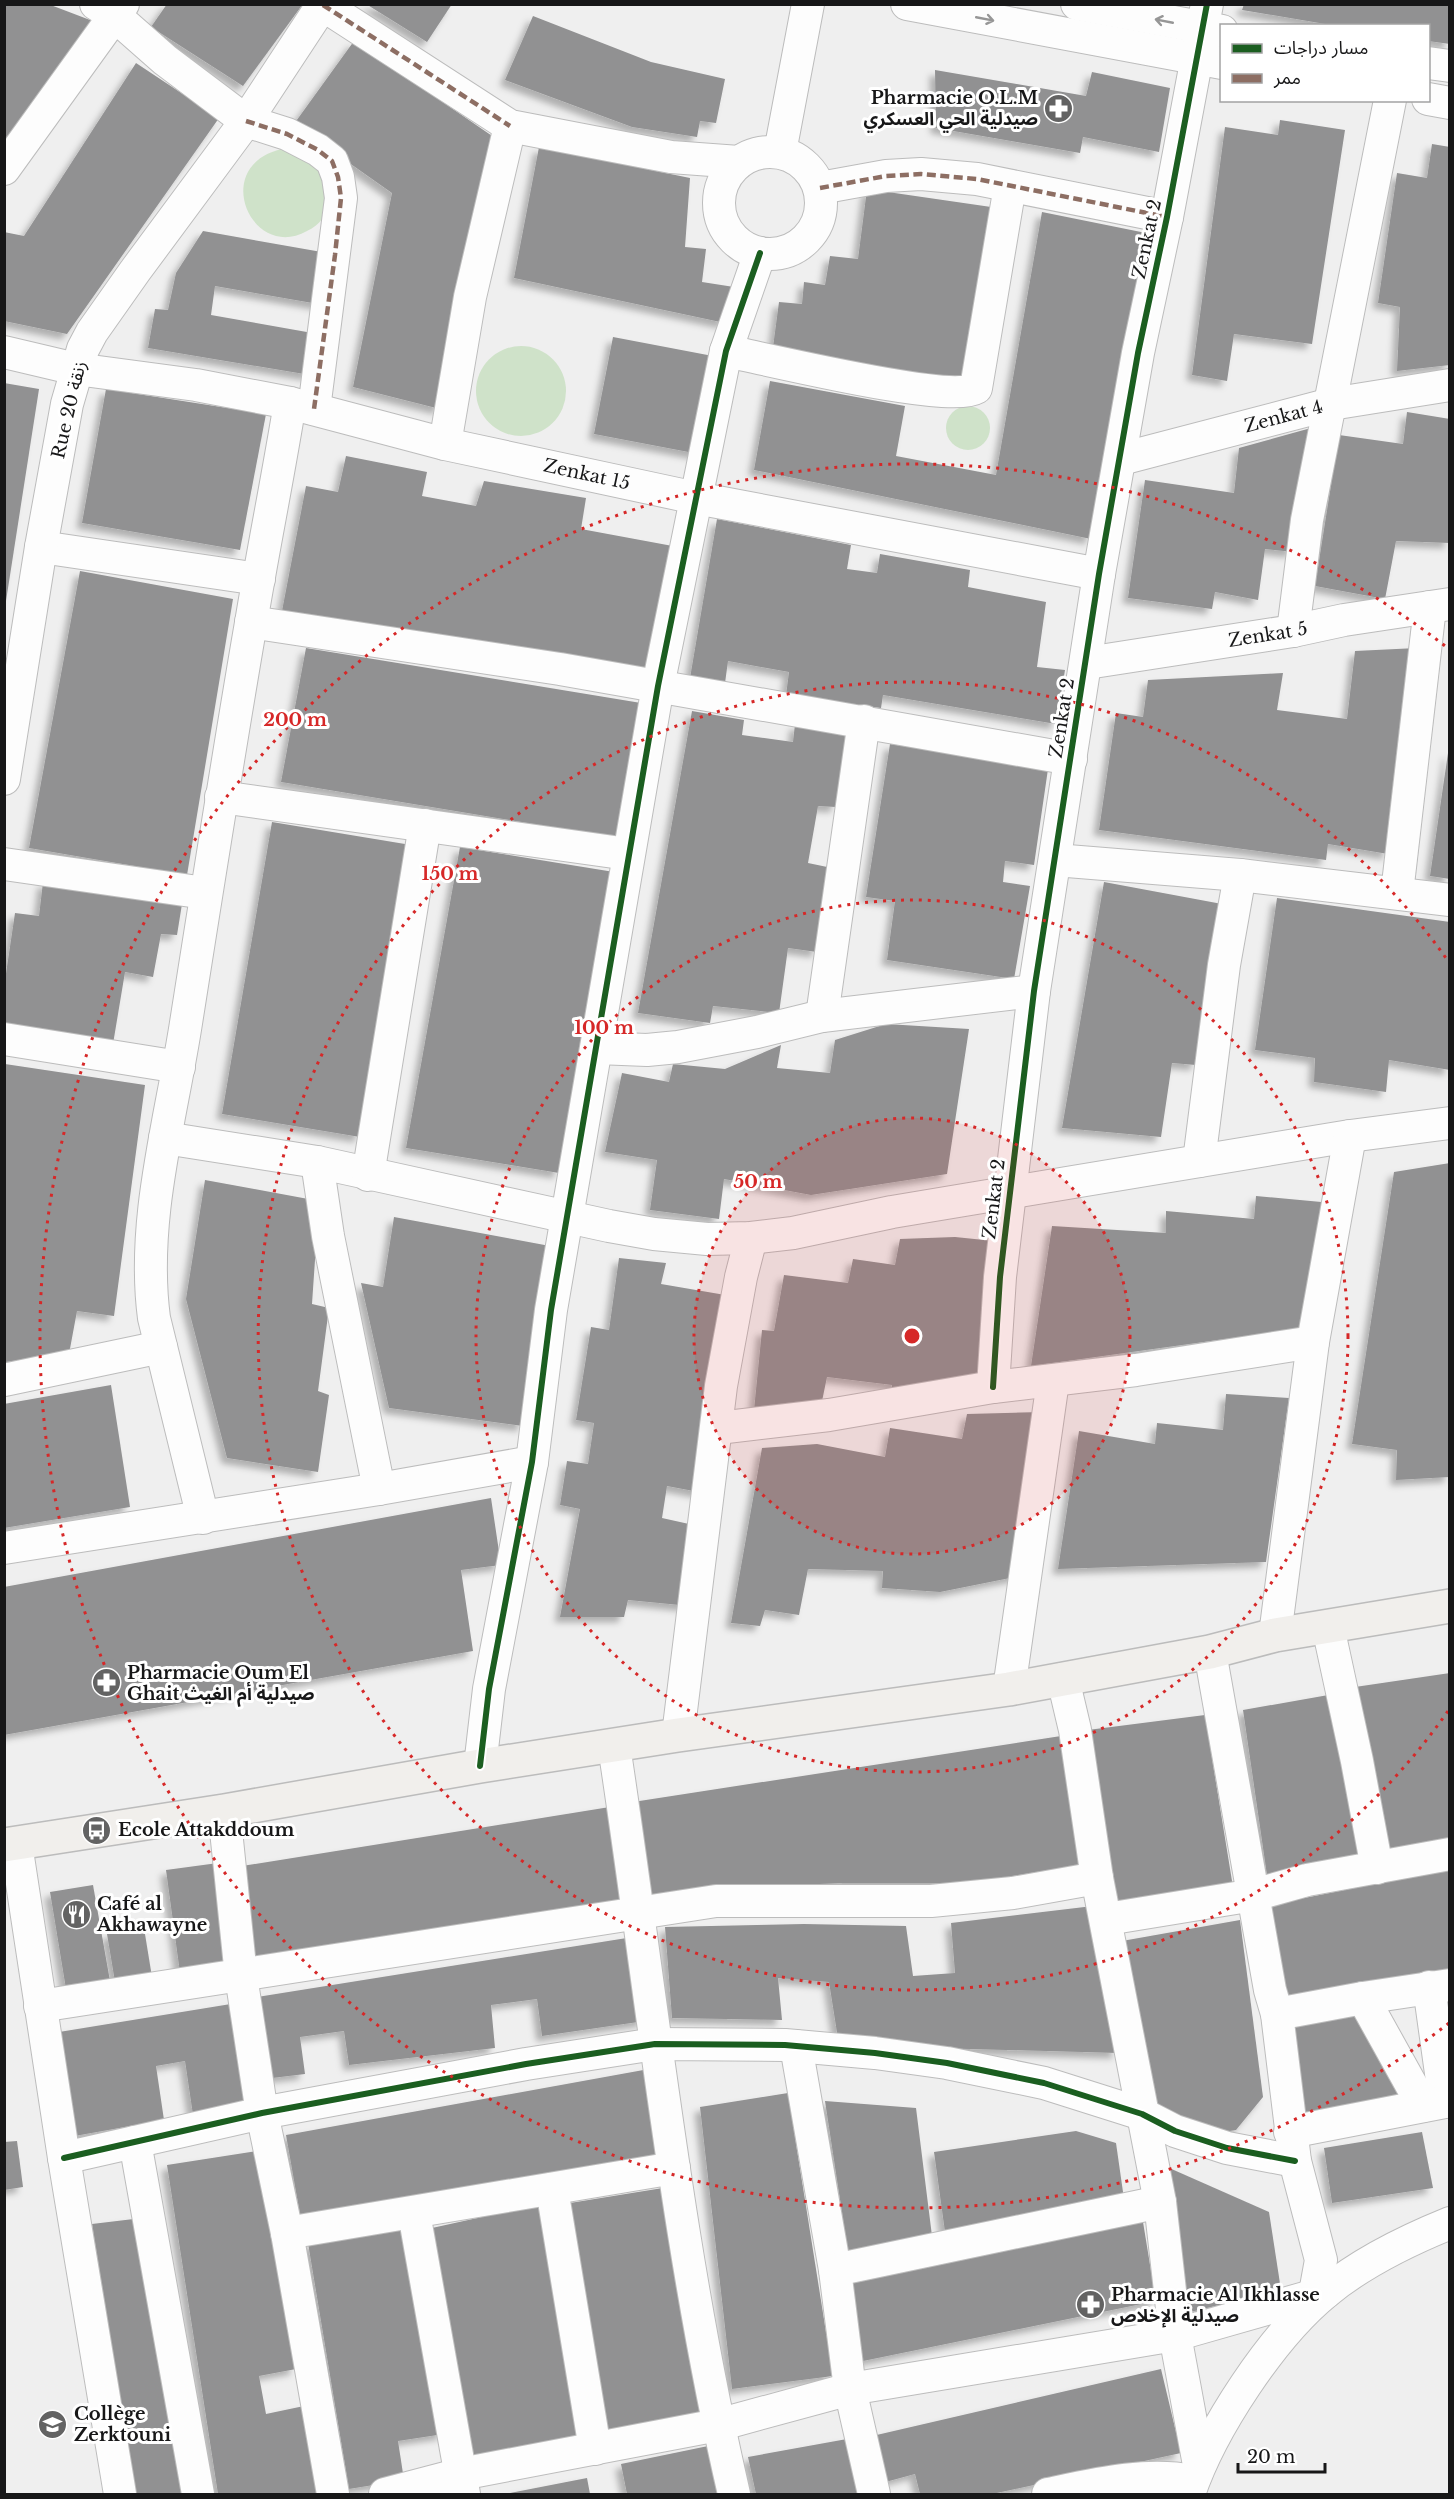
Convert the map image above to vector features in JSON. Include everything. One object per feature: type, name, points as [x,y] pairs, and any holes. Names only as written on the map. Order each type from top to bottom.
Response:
[{"type":"main road","points":[[10,1845],[224,1812],[480,1766],[678,1735],[1009,1689],[1210,1652],[1275,1635],[1449,1606]]},
{"type":"street","points":[[780,152],[808,4]]},
{"type":"street","points":[[907,4],[1209,61]]},
{"type":"street","points":[[1077,4],[1210,21]]},
{"type":"street","points":[[323,5],[510,126],[672,157],[739,162]]},
{"type":"street","name":"Rue 20 زنقة","points":[[4,779],[40,547],[67,404],[76,369],[92,332],[246,121],[323,5]]},
{"type":"street","points":[[4,169],[111,8],[165,60],[246,121],[287,134],[318,150],[332,161],[338,177],[341,198],[335,255],[251,622],[205,893],[179,1067],[165,1138],[151,1257],[151,1292],[161,1347],[182,1424],[203,1518]]},
{"type":"street","name":"Zenkat 2","points":[[993,1387],[1000,1277],[1034,991],[1087,663],[1099,574],[1138,353],[1167,217],[1209,61],[1210,21]]},
{"type":"street","points":[[1430,63],[1449,66]]},
{"type":"street","points":[[1430,99],[1449,103]]},
{"type":"street","points":[[1293,632],[1307,520],[1390,102]]},
{"type":"street","points":[[445,444],[470,297],[510,126]]},
{"type":"street","points":[[765,151],[780,152],[797,158],[812,171],[820,188],[821,214],[808,238],[798,247],[786,252],[760,253],[746,249],[734,240],[720,214],[719,200],[728,172],[739,162],[765,151]]},
{"type":"street","points":[[820,188],[886,176],[921,174],[977,179],[1167,217]]},
{"type":"street","points":[[726,351],[899,387],[962,392],[972,390],[975,388],[984,348],[1010,186]]},
{"type":"street","points":[[480,1766],[489,1689],[532,1462],[551,1310],[658,686],[726,351],[760,253]]},
{"type":"street","name":"Zenkat 15","points":[[4,352],[76,369],[196,385],[302,406],[445,444],[696,498],[1099,574]]},
{"type":"street","name":"Zenkat 4","points":[[1121,459],[1331,404],[1449,385]]},
{"type":"street","points":[[40,547],[259,579]]},
{"type":"street","points":[[1397,893],[1440,605]]},
{"type":"street","name":"Zenkat 5","points":[[1087,663],[1293,632],[1344,620],[1440,605]]},
{"type":"street","points":[[251,622],[658,686],[1071,759]]},
{"type":"street","points":[[822,1016],[864,721]]},
{"type":"street","points":[[221,797],[628,854]]},
{"type":"street","points":[[368,1175],[425,825]]},
{"type":"street","points":[[1055,860],[1239,875],[1449,900]]},
{"type":"street","points":[[4,864],[205,893]]},
{"type":"street","points":[[1199,1161],[1224,965],[1239,875]]},
{"type":"street","points":[[597,1048],[647,1050],[678,1047],[757,1032],[822,1016],[1034,991]]},
{"type":"street","points":[[4,1039],[179,1067]]},
{"type":"street","points":[[165,1138],[317,1162],[567,1218],[654,1234],[707,1239],[751,1238],[793,1233],[892,1212],[1350,1136],[1449,1123]]},
{"type":"street","points":[[1275,1635],[1313,1342],[1350,1136]]},
{"type":"street","points":[[317,1162],[328,1236],[379,1489]]},
{"type":"street","points":[[678,1735],[726,1356],[751,1238]]},
{"type":"street","points":[[717,1428],[829,1415],[993,1387],[1136,1370],[1313,1342]]},
{"type":"street","points":[[4,1380],[161,1347]]},
{"type":"street","points":[[1009,1689],[1053,1381]]},
{"type":"street","points":[[4,1548],[203,1518],[532,1462]]},
{"type":"street","points":[[1328,1627],[1377,1868]]},
{"type":"street","points":[[1194,2480],[1228,2412],[1280,2339],[1320,2293],[1321,2260],[1293,2146],[1277,2014],[1270,1990],[1210,1652]]},
{"type":"street","points":[[1064,1678],[1075,1730],[1097,1878],[1107,1919],[1160,2202],[1194,2480]]},
{"type":"street","points":[[614,1746],[640,1912],[655,2044],[674,2168],[718,2425],[734,2494]]},
{"type":"street","points":[[224,1812],[241,1976],[262,2113],[287,2233],[333,2494]]},
{"type":"street","points":[[10,1845],[40,2006],[120,2494]]},
{"type":"street","points":[[1107,1919],[1254,1895],[1307,1880],[1449,1854]]},
{"type":"street","points":[[40,2006],[716,1901],[960,1899],[1013,1893],[1097,1878]]},
{"type":"street","points":[[1277,2014],[1439,1986],[1439,2103]]},
{"type":"street","points":[[1363,1998],[1439,2103]]},
{"type":"street","points":[[64,2158],[262,2113],[526,2064],[655,2044],[796,2046],[947,2063],[1044,2083],[1142,2114],[1175,2131],[1227,2148],[1293,2146],[1439,2103]]},
{"type":"street","points":[[796,2046],[835,2270],[850,2390],[874,2494]]},
{"type":"street","points":[[135,2142],[198,2494]]},
{"type":"street","points":[[287,2233],[674,2168]]},
{"type":"street","points":[[552,2189],[595,2449]]},
{"type":"street","points":[[835,2270],[1160,2202]]},
{"type":"street","points":[[414,2213],[463,2484]]},
{"type":"street","points":[[385,2494],[463,2484],[595,2449],[718,2425],[850,2390],[1175,2335],[1320,2293],[1419,2236],[1449,2223]]},
{"type":"street","points":[[1048,2494],[1097,2484],[1157,2476],[1194,2480]]},
{"type":"green space","points":[[288,148],[303,151],[329,179],[325,207],[320,221],[307,231],[286,237],[269,233],[255,222],[246,206],[243,188],[249,171],[263,156]]},
{"type":"green space","points":[[521,346],[538,349],[553,359],[563,374],[566,391],[563,408],[553,423],[538,433],[521,436],[504,433],[489,423],[479,408],[476,391],[479,374],[489,359],[504,349]]},
{"type":"green space","points":[[968,406],[977,407],[984,412],[989,419],[989,437],[984,444],[977,449],[968,450],[959,449],[952,444],[947,437],[946,428],[947,419],[952,412],[959,407]]},
{"type":"building","points":[[4,4],[48,4],[98,23],[4,153]]},
{"type":"building","points":[[167,4],[303,4],[243,86],[151,27]]},
{"type":"building","points":[[366,4],[452,4],[427,42]]},
{"type":"building","points":[[1244,4],[1450,4],[1450,44],[1430,41],[1430,24],[1325,24],[1242,10]]},
{"type":"building","points":[[533,16],[651,62],[725,79],[716,123],[700,121],[697,137],[632,127],[505,80]]},
{"type":"building","points":[[354,41],[498,140],[440,409],[353,387],[392,193],[294,124]]},
{"type":"building","points":[[136,63],[219,118],[67,334],[4,321],[4,232],[24,236]]},
{"type":"building","points":[[935,70],[1086,96],[1092,72],[1170,88],[1159,152],[1083,137],[1080,153],[936,128]]},
{"type":"building","points":[[1280,120],[1345,130],[1312,344],[1234,334],[1227,381],[1192,375],[1225,127],[1278,135]]},
{"type":"building","points":[[1432,144],[1450,147],[1450,365],[1397,371],[1400,307],[1378,303],[1397,173],[1427,178]]},
{"type":"building","points":[[539,147],[690,178],[685,247],[706,249],[702,282],[734,287],[725,323],[514,278]]},
{"type":"building","points":[[867,189],[998,208],[968,382],[773,347],[779,302],[802,304],[804,282],[825,285],[830,256],[858,259]]},
{"type":"building","points":[[1042,212],[1146,233],[1091,539],[754,470],[770,381],[905,406],[896,456],[996,475]]},
{"type":"building","points":[[203,231],[333,254],[324,305],[215,286],[211,315],[318,334],[310,375],[148,348],[155,309],[168,310],[176,273]]},
{"type":"building","points":[[613,337],[718,357],[699,454],[594,434]]},
{"type":"building","points":[[4,383],[39,389],[6,601],[4,601]]},
{"type":"building","points":[[106,389],[266,414],[240,550],[82,523]]},
{"type":"building","points":[[1407,412],[1450,419],[1450,543],[1396,541],[1385,599],[1315,586],[1339,435],[1403,444]]},
{"type":"building","points":[[1311,428],[1293,552],[1265,549],[1258,600],[1215,592],[1212,609],[1128,598],[1145,480],[1234,493],[1239,448]]},
{"type":"building","points":[[346,456],[427,472],[422,496],[476,506],[484,481],[586,498],[581,529],[678,547],[652,674],[282,611],[306,486],[338,492]]},
{"type":"building","points":[[717,519],[851,545],[847,569],[877,573],[880,554],[970,570],[968,587],[1046,602],[1037,667],[1065,670],[1056,724],[883,695],[881,708],[786,695],[789,672],[728,661],[725,683],[690,678]]},
{"type":"building","points":[[80,571],[233,599],[187,875],[29,848]]},
{"type":"building","points":[[306,648],[641,703],[618,838],[281,782]]},
{"type":"building","points":[[1417,648],[1388,854],[1328,844],[1326,860],[1099,830],[1116,713],[1143,717],[1148,680],[1283,673],[1277,710],[1347,719],[1355,651]]},
{"type":"building","points":[[692,711],[744,720],[742,735],[793,742],[795,724],[850,734],[836,807],[818,806],[808,863],[832,868],[817,952],[788,948],[779,1013],[713,1006],[710,1023],[638,1013]]},
{"type":"building","points":[[890,744],[1048,769],[1034,865],[1005,861],[1003,882],[1030,886],[1014,979],[887,960],[895,901],[866,897]]},
{"type":"building","points":[[1448,753],[1450,753],[1450,879],[1430,876]]},
{"type":"building","points":[[272,822],[411,845],[360,1137],[222,1114]]},
{"type":"building","points":[[460,847],[614,872],[559,1173],[406,1148]]},
{"type":"building","points":[[43,882],[182,904],[177,935],[161,934],[153,977],[125,972],[112,1050],[4,1030],[4,987],[15,913],[39,916]]},
{"type":"building","points":[[1104,882],[1222,904],[1196,1065],[1172,1063],[1161,1137],[1062,1128]]},
{"type":"building","points":[[1277,898],[1450,922],[1450,1070],[1389,1060],[1386,1092],[1314,1082],[1315,1058],[1255,1050]]},
{"type":"building","points":[[886,1024],[969,1029],[947,1174],[811,1195],[724,1179],[719,1219],[650,1210],[657,1160],[605,1152],[622,1073],[669,1082],[673,1064],[725,1069],[781,1045],[777,1068],[830,1073],[835,1040]]},
{"type":"building","points":[[5,1064],[145,1085],[114,1316],[77,1311],[69,1354],[5,1362]]},
{"type":"building","points":[[1450,1163],[1450,1477],[1396,1480],[1397,1450],[1352,1444],[1394,1172]]},
{"type":"building","points":[[205,1180],[319,1201],[312,1304],[329,1308],[318,1391],[329,1395],[318,1472],[227,1458],[186,1299]]},
{"type":"building","points":[[1256,1196],[1332,1203],[1311,1327],[1031,1366],[1052,1226],[1166,1233],[1166,1211],[1254,1219]]},
{"type":"building","points":[[394,1217],[550,1246],[523,1426],[389,1408],[361,1283],[383,1287]]},
{"type":"building","points":[[955,1237],[994,1241],[979,1376],[891,1394],[892,1385],[827,1377],[821,1406],[754,1410],[762,1330],[774,1331],[784,1275],[848,1283],[853,1259],[895,1265],[900,1239]]},
{"type":"building","points":[[619,1258],[666,1263],[661,1284],[731,1296],[704,1493],[667,1486],[662,1518],[698,1526],[690,1606],[628,1600],[624,1617],[560,1617],[580,1509],[560,1505],[567,1461],[588,1464],[594,1423],[576,1420],[591,1327],[609,1330]]},
{"type":"building","points":[[111,1385],[130,1507],[4,1528],[4,1404]]},
{"type":"building","points":[[1226,1394],[1289,1398],[1266,1562],[1058,1569],[1079,1431],[1155,1444],[1157,1423],[1223,1430]]},
{"type":"building","points":[[1042,1412],[1020,1576],[940,1592],[882,1588],[883,1571],[808,1569],[799,1615],[765,1610],[760,1626],[731,1623],[762,1448],[817,1444],[885,1457],[890,1428],[962,1439],[967,1414]]},
{"type":"building","points":[[491,1498],[501,1565],[461,1570],[473,1651],[4,1735],[4,1587]]},
{"type":"building","points":[[1450,1673],[1450,1842],[1385,1852],[1355,1687]]},
{"type":"building","points":[[1334,1694],[1365,1859],[1267,1875],[1243,1710]]},
{"type":"building","points":[[1205,1715],[1233,1887],[1108,1905],[1080,1731]]},
{"type":"building","points":[[1061,1736],[1085,1864],[971,1883],[842,1883],[727,1888],[648,1895],[633,1802]]},
{"type":"building","points":[[616,1806],[631,1898],[254,1961],[242,1866]]},
{"type":"building","points":[[218,1863],[232,1966],[180,1973],[166,1870]]},
{"type":"building","points":[[1450,1869],[1450,1976],[1286,1999],[1269,1905]]},
{"type":"building","points":[[93,1885],[110,1981],[66,1989],[50,1892]]},
{"type":"building","points":[[1093,1906],[1118,2053],[933,2048],[838,2039],[829,1982],[778,1978],[782,2020],[672,2018],[665,1927],[804,1924],[906,1926],[913,1976],[955,1973],[951,1923]]},
{"type":"building","points":[[1240,1920],[1263,2097],[1236,2130],[1203,2135],[1159,2106],[1146,2088],[1122,1941]]},
{"type":"building","points":[[144,1928],[152,1977],[115,1982],[107,1934]]},
{"type":"building","points":[[633,1937],[645,2021],[542,2036],[537,1999],[491,2005],[495,2048],[349,2065],[344,2031],[300,2037],[305,2074],[264,2079],[251,1998]]},
{"type":"building","points":[[237,2003],[252,2106],[193,2115],[185,2061],[156,2066],[164,2120],[69,2137],[53,2033]]},
{"type":"building","points":[[1352,2012],[1397,2072],[1404,2101],[1304,2118],[1289,2023]]},
{"type":"building","points":[[649,2069],[662,2160],[301,2220],[286,2135]]},
{"type":"building","points":[[788,2093],[833,2376],[732,2389],[700,2107]]},
{"type":"building","points":[[825,2101],[916,2108],[932,2236],[848,2252]]},
{"type":"building","points":[[1076,2131],[1116,2143],[1124,2199],[945,2232],[934,2152]]},
{"type":"building","points":[[1422,2132],[1433,2188],[1332,2203],[1324,2148]]},
{"type":"building","points":[[17,2141],[23,2187],[4,2190],[4,2142]]},
{"type":"building","points":[[257,2151],[296,2369],[259,2376],[266,2414],[304,2406],[318,2494],[218,2494],[167,2165]]},
{"type":"building","points":[[1167,2167],[1269,2212],[1281,2290],[1186,2313]]},
{"type":"building","points":[[669,2187],[706,2416],[607,2433],[570,2203]]},
{"type":"building","points":[[545,2203],[583,2439],[475,2463],[432,2228]]},
{"type":"building","points":[[142,2218],[190,2494],[136,2494],[92,2224]]},
{"type":"building","points":[[1143,2222],[1156,2301],[863,2361],[853,2283]]},
{"type":"building","points":[[407,2229],[444,2434],[398,2441],[404,2480],[349,2489],[308,2243]]},
{"type":"building","points":[[1161,2369],[1181,2453],[992,2494],[920,2494],[915,2474],[878,2484],[868,2437]]},
{"type":"building","points":[[847,2439],[858,2494],[756,2494],[748,2457]]},
{"type":"building","points":[[713,2445],[723,2494],[627,2494],[621,2464]]},
{"type":"building","points":[[587,2478],[590,2494],[510,2494],[510,2493]]},
{"type":"marked path","points":[[323,5],[510,126]]},
{"type":"marked path","points":[[246,121],[287,134],[318,150],[332,161],[338,177],[341,198],[314,409]]},
{"type":"marked path","points":[[820,188],[886,176],[921,174],[977,179],[1167,217]]},
{"type":"cycle path","points":[[993,1387],[1000,1277],[1034,991],[1099,574],[1138,353],[1167,217],[1207,4]]},
{"type":"cycle path","points":[[480,1766],[489,1689],[532,1462],[551,1310],[658,686],[726,351],[760,253]]},
{"type":"cycle path","points":[[64,2158],[262,2113],[526,2064],[655,2044],[785,2045],[875,2053],[947,2063],[1044,2083],[1142,2114],[1175,2131],[1227,2148],[1295,2161]]},
{"type":"place","name":"Pharmacie O.L.M صيدلية الحي العسكري","points":[[1059,108]]},
{"type":"place","name":"Pharmacie Oum El Ghait صيدلية أم الغيث","points":[[106,1683]]},
{"type":"place","name":"Ecole Attakddoum","points":[[97,1830]]},
{"type":"place","name":"Café al Akhawayne","points":[[76,1914]]},
{"type":"place","name":"Pharmacie Al Ikhlasse صيدلية الإخلاص","points":[[1090,2305]]},
{"type":"place","name":"Collège Zerktouni","points":[[53,2424]]}]
